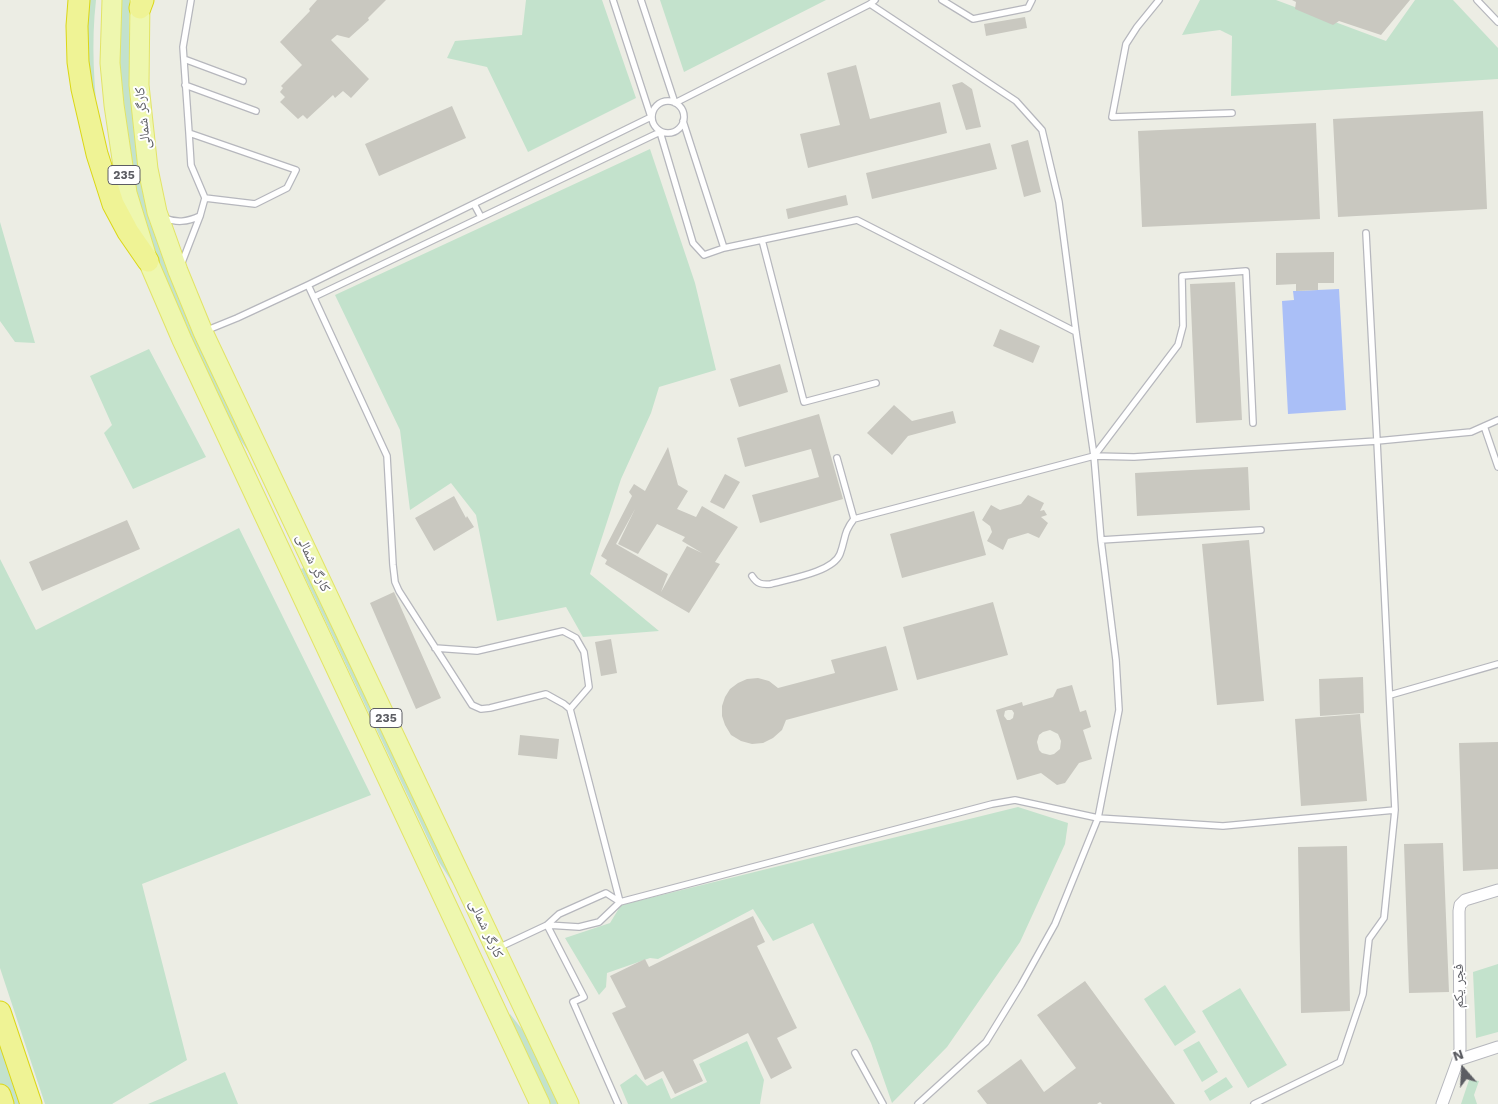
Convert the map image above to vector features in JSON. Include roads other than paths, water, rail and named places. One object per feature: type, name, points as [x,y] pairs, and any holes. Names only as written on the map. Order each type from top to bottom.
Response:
[{"type":"highway","points":[[79,0],[77,26],[78,62],[82,89],[97,154],[113,204],[128,232],[148,261]]},
{"type":"highway","points":[[0,1012],[32,1104]]},
{"type":"highway","points":[[0,1095],[3,1104]]},
{"type":"main road","name":"کارگر شمالی","points":[[112,0],[110,63],[115,113],[127,193],[148,261],[182,340],[255,498],[540,1104]]},
{"type":"main road","name":"کارگر شمالی","points":[[141,3],[139,85],[148,169],[158,216],[178,272],[203,332],[569,1104]]},
{"type":"main road","points":[[255,498],[277,487]]},
{"type":"street","name":"فجر یکم","points":[[1442,1104],[1458,1060],[1460,1038],[1459,911],[1462,902],[1465,900],[1498,890]]},
{"type":"street","points":[[1458,1060],[1498,1047]]},
{"type":"lane","points":[[178,272],[205,198],[191,165],[185,86],[183,47],[191,0]]},
{"type":"lane","points":[[613,0],[653,126],[660,132],[670,134],[678,130],[684,121]]},
{"type":"lane","points":[[641,0],[675,103],[682,110],[724,248]]},
{"type":"lane","points":[[942,0],[974,19],[1028,8],[1032,0]]},
{"type":"lane","points":[[1158,0],[1126,44],[1112,117],[1232,113]]},
{"type":"lane","points":[[1477,0],[1498,22]]},
{"type":"lane","points":[[203,332],[308,285],[651,117],[652,112],[659,104],[664,102],[675,103],[872,2],[1016,101],[1042,130],[1059,202],[1094,456],[1101,540],[1116,660],[1119,710],[1098,818],[1055,924],[986,1042],[918,1104]]},
{"type":"lane","points":[[184,59],[243,81]]},
{"type":"lane","points":[[185,86],[256,111]]},
{"type":"lane","points":[[189,132],[296,170],[286,188],[256,204],[205,198]]},
{"type":"lane","points":[[314,298],[660,132]]},
{"type":"lane","points":[[660,132],[693,243],[704,255],[724,248],[857,220],[1076,332]]},
{"type":"lane","points":[[474,204],[481,217]]},
{"type":"lane","points":[[158,216],[182,222],[200,216]]},
{"type":"lane","points":[[1254,1104],[1340,1062],[1362,994],[1369,939],[1384,918],[1395,810],[1378,441],[1366,233]]},
{"type":"lane","points":[[762,240],[804,402],[876,383]]},
{"type":"lane","points":[[1094,456],[1178,345],[1183,326],[1182,276],[1246,271],[1253,423]]},
{"type":"lane","points":[[308,285],[386,449],[388,456],[393,565],[395,582],[399,591],[472,705],[481,709],[490,708],[546,694],[570,708],[620,902]]},
{"type":"lane","points":[[752,576],[756,582],[763,585],[771,584],[824,569],[833,564],[839,556],[846,529],[854,519],[1094,456],[1134,457],[1378,441],[1471,432],[1498,420]]},
{"type":"lane","points":[[1484,426],[1498,467]]},
{"type":"lane","points":[[837,458],[854,519]]},
{"type":"lane","points":[[1101,540],[1261,530]]},
{"type":"lane","points":[[435,648],[477,650],[563,630],[576,638],[584,652],[588,687],[570,708]]},
{"type":"lane","points":[[1390,694],[1498,664]]},
{"type":"lane","points":[[547,925],[579,928],[599,922],[620,902],[992,804],[1016,800],[1098,818],[1223,826],[1395,810]]},
{"type":"lane","points":[[495,949],[547,925],[558,914],[606,893],[620,902]]},
{"type":"lane","points":[[547,925],[584,997],[573,1002],[618,1104]]},
{"type":"lane","points":[[855,1053],[883,1104]]},
{"type":"water","points":[[1339,289],[1346,410],[1288,414],[1282,301],[1294,300],[1293,291]]}]
